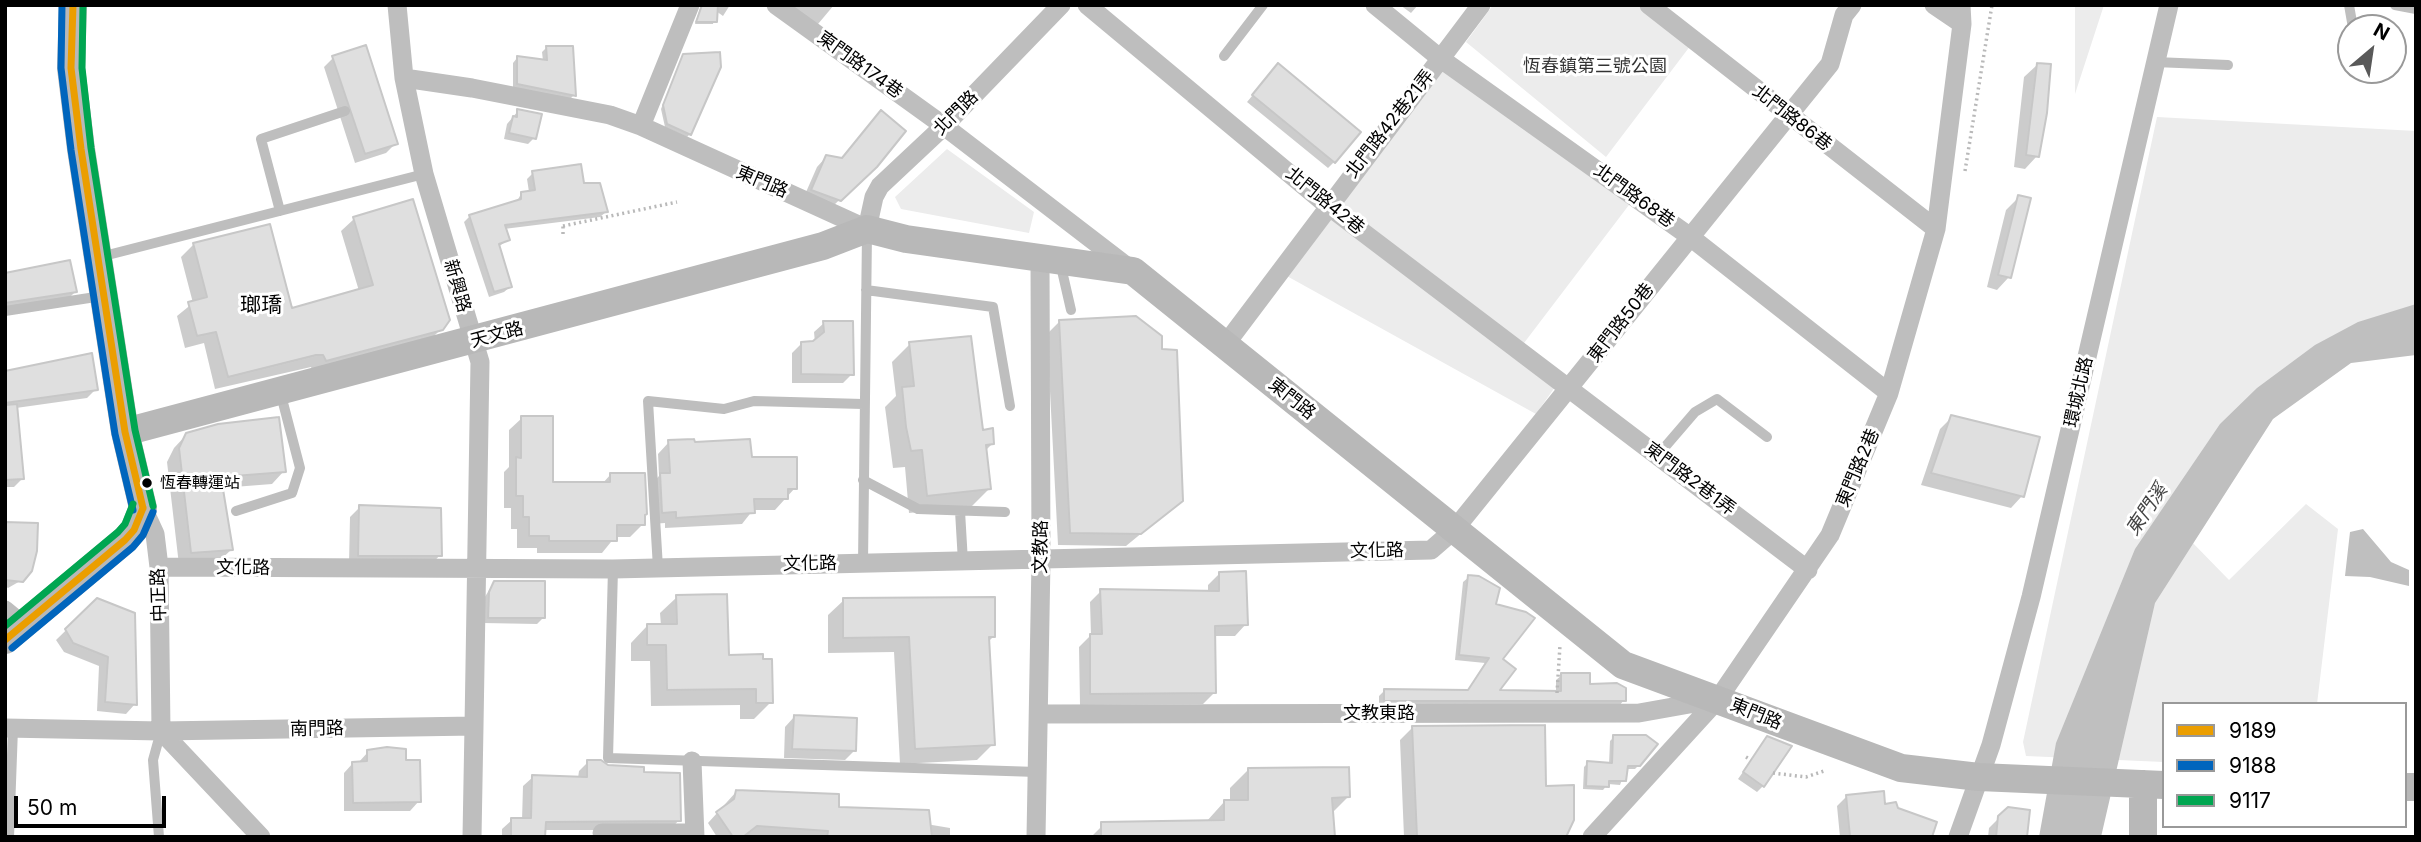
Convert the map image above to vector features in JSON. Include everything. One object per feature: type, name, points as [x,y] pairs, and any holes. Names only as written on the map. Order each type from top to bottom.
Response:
[{"type":"main road","name":"中正路","points":[[73,5],[71,68],[125,432],[143,508]]},
{"type":"main road","name":"東門路","points":[[867,229],[906,239],[1133,271],[1623,665],[1901,768],[1979,777],[2144,784]]},
{"type":"main road","name":"天文路","points":[[125,432],[472,342],[823,246],[867,229]]},
{"type":"main road","points":[[11,625],[125,540],[134,530],[143,508]]},
{"type":"main road","points":[[2143,837],[2144,784]]},
{"type":"street","name":"新興路","points":[[397,5],[404,78],[424,174],[480,362],[477,570]]},
{"type":"street","points":[[642,126],[690,5]]},
{"type":"street","name":"東門路174巷","points":[[776,5],[944,126],[1133,271]]},
{"type":"street","name":"北門路","points":[[867,229],[874,197],[880,186],[944,126],[1061,5]]},
{"type":"street","name":"北門路42巷","points":[[1087,5],[1328,205],[1571,388]]},
{"type":"street","name":"北門路68巷","points":[[1375,5],[1441,58],[1689,236],[1889,393]]},
{"type":"street","name":"北門路42巷21弄","points":[[1225,345],[1481,5]]},
{"type":"street","name":"北門路86巷","points":[[1649,5],[1936,229]]},
{"type":"street","name":"東門路50巷","points":[[1454,530],[1830,64],[1844,15],[1852,5]]},
{"type":"street","points":[[1934,5],[1962,15]]},
{"type":"street","name":"環城北路","points":[[1958,837],[1979,777],[2031,597],[2169,5]]},
{"type":"street","name":"東門路2巷","points":[[1592,837],[1718,699],[1830,535],[1889,393],[1936,229],[1962,15]]},
{"type":"street","name":"東門路","points":[[404,78],[546,101],[642,126],[867,229]]},
{"type":"street","name":"文教路","points":[[1036,837],[1050,260]]},
{"type":"street","name":"東門路2巷1弄","points":[[1571,388],[1808,570]]},
{"type":"street","name":"中正路","points":[[143,508],[155,534],[159,567],[161,732]]},
{"type":"street","name":"文化路","points":[[159,567],[613,569],[1431,550],[1454,530]]},
{"type":"street","points":[[472,837],[477,570]]},
{"type":"street","name":"文教東路","points":[[1039,714],[1639,713],[1718,699]]},
{"type":"street","name":"南門路","points":[[9,728],[161,732],[474,726]]},
{"type":"street","points":[[161,732],[261,837]]},
{"type":"street","points":[[602,831],[694,835],[692,761]]},
{"type":"lane","points":[[1224,56],[1263,5]]},
{"type":"lane","points":[[2395,5],[2416,9]]},
{"type":"lane","points":[[2155,62],[2228,65]]},
{"type":"lane","points":[[280,211],[261,139],[345,111]]},
{"type":"lane","points":[[99,257],[424,174]]},
{"type":"lane","points":[[863,563],[867,229]]},
{"type":"lane","points":[[1050,260],[1071,310]]},
{"type":"lane","points":[[866,290],[993,307],[1010,406]]},
{"type":"lane","points":[[5,311],[106,295]]},
{"type":"lane","points":[[236,511],[292,493],[300,468],[280,390]]},
{"type":"lane","points":[[1658,455],[1695,412],[1717,399],[1768,437]]},
{"type":"lane","points":[[658,568],[648,401],[724,409],[754,401],[863,404]]},
{"type":"lane","points":[[863,480],[918,509],[1005,512]]},
{"type":"lane","points":[[960,511],[962,562]]},
{"type":"lane","points":[[613,569],[608,758],[1037,772]]},
{"type":"lane","points":[[9,728],[9,837]]},
{"type":"lane","points":[[159,837],[153,760],[161,732]]},
{"type":"path","points":[[563,234],[563,225],[677,202]]},
{"type":"path","points":[[1555,714],[1562,618]]},
{"type":"path","points":[[1773,774],[1806,777],[1824,771]]},
{"type":"green space","name":"恆春鎮第三號公園","points":[[1493,5],[1654,5],[1697,37],[1606,157],[1466,42]]},
{"type":"green space","points":[[2075,5],[2104,5],[2075,94]]},
{"type":"green space","points":[[1454,57],[1632,201],[1524,343],[1562,377],[1536,414],[1285,275]]},
{"type":"green space","points":[[2157,117],[2416,131],[2416,317],[2295,367],[2189,539],[2229,580],[2306,504],[2338,529],[2317,702],[2162,702],[2162,762],[2026,756],[2023,742]]},
{"type":"green space","points":[[947,149],[1034,212],[1029,233],[901,209],[895,197]]},
{"type":"shaded area","points":[[2416,304],[2416,355],[2351,363],[2273,419],[2155,603],[2101,837],[2039,837],[2056,743],[2135,549],[2220,424],[2257,388],[2315,345],[2358,322]]},
{"type":"shaded area","points":[[2363,529],[2391,562],[2409,570],[2409,586],[2370,577],[2345,576],[2350,532]]},
{"type":"building","points":[[702,5],[718,5],[717,22],[696,22]]},
{"type":"building","points":[[366,45],[398,144],[365,154],[332,56]]},
{"type":"building","points":[[546,46],[573,46],[576,96],[517,84],[517,56],[547,60]]},
{"type":"building","points":[[720,52],[721,67],[691,135],[667,124],[663,105],[683,54]]},
{"type":"building","points":[[1278,63],[1361,132],[1335,163],[1252,95]]},
{"type":"building","points":[[2037,63],[2051,64],[2047,113],[2039,157],[2026,155]]},
{"type":"building","points":[[517,109],[542,114],[536,139],[509,133],[513,116],[517,117]]},
{"type":"building","points":[[881,110],[906,131],[877,167],[841,201],[811,190],[826,155],[842,158]]},
{"type":"building","points":[[581,164],[584,183],[600,183],[608,212],[505,225],[510,240],[499,244],[512,287],[494,292],[469,215],[521,199],[521,192],[535,190],[532,171]]},
{"type":"building","points":[[2018,195],[2031,198],[2011,278],[1998,275]]},
{"type":"building","points":[[413,199],[450,320],[443,330],[326,361],[323,355],[316,355],[228,377],[216,332],[197,336],[188,302],[207,297],[193,243],[270,224],[292,308],[373,285],[353,217]]},
{"type":"building","points":[[70,260],[77,292],[5,303],[5,273]]},
{"type":"building","points":[[1136,316],[1162,336],[1162,349],[1177,350],[1183,501],[1141,534],[1070,533],[1059,320]]},
{"type":"building","points":[[823,321],[853,321],[854,375],[801,374],[801,342],[813,341],[824,332]]},
{"type":"building","points":[[971,336],[983,430],[993,428],[994,444],[986,445],[991,489],[927,496],[922,450],[911,451],[906,427],[902,387],[914,386],[909,342]]},
{"type":"building","points":[[92,353],[98,390],[5,403],[5,371]]},
{"type":"building","points":[[17,404],[24,479],[5,480],[5,405]]},
{"type":"building","points":[[1951,415],[2040,437],[2024,497],[1931,473]]},
{"type":"building","points":[[521,416],[553,416],[553,482],[610,482],[610,473],[645,473],[645,525],[617,525],[617,541],[549,541],[549,536],[529,536],[529,517],[523,517],[523,496],[516,496],[516,457],[521,458]]},
{"type":"building","name":"恆春轉運站","points":[[279,417],[286,472],[221,477],[233,550],[191,553],[179,448],[186,433],[218,424]]},
{"type":"building","points":[[694,439],[695,442],[750,439],[752,457],[797,457],[797,489],[788,489],[788,499],[754,499],[755,513],[676,518],[676,512],[662,513],[660,473],[670,473],[668,440]]},
{"type":"building","points":[[359,505],[441,508],[442,556],[358,556]]},
{"type":"building","points":[[5,522],[38,523],[37,551],[32,571],[23,582],[5,580]]},
{"type":"building","points":[[1246,571],[1248,625],[1215,626],[1216,693],[1090,694],[1090,634],[1102,634],[1100,589],[1219,591],[1219,572]]},
{"type":"building","points":[[1468,575],[1479,576],[1500,588],[1496,604],[1526,612],[1535,618],[1503,659],[1516,669],[1500,690],[1561,691],[1561,673],[1590,673],[1590,684],[1617,683],[1626,688],[1626,701],[1384,701],[1384,689],[1468,690],[1489,658],[1459,655]]},
{"type":"building","points":[[494,581],[545,581],[545,618],[488,618],[489,592]]},
{"type":"building","points":[[727,594],[729,655],[763,654],[763,659],[772,659],[773,703],[756,703],[756,689],[667,690],[666,645],[647,645],[647,624],[677,624],[676,595]]},
{"type":"building","points":[[995,597],[995,637],[989,637],[995,745],[915,749],[909,637],[843,638],[843,598]]},
{"type":"building","points":[[97,598],[135,613],[137,705],[105,702],[108,657],[73,643],[65,629]]},
{"type":"building","points":[[794,715],[857,718],[856,751],[792,749]]},
{"type":"building","points":[[1545,725],[1546,786],[1574,785],[1574,820],[1566,837],[1417,837],[1412,726]]},
{"type":"building","points":[[1613,735],[1646,735],[1658,744],[1640,766],[1628,766],[1626,781],[1609,781],[1609,787],[1586,786],[1587,761],[1612,763]]},
{"type":"building","points":[[1767,736],[1792,746],[1764,787],[1743,772]]},
{"type":"building","points":[[387,747],[406,749],[406,760],[420,760],[421,802],[353,803],[352,762],[367,761],[367,750]]},
{"type":"building","points":[[587,760],[601,760],[608,765],[644,767],[644,772],[680,773],[681,821],[546,822],[545,837],[511,837],[511,818],[531,818],[532,775],[587,777]]},
{"type":"building","points":[[1349,767],[1350,797],[1332,798],[1335,837],[1101,837],[1101,822],[1224,820],[1224,800],[1248,800],[1248,768]]},
{"type":"building","points":[[736,790],[839,794],[839,807],[929,810],[932,837],[827,837],[828,831],[757,826],[743,837],[733,837],[716,812],[734,799]]},
{"type":"building","points":[[1884,791],[1885,804],[1896,802],[1898,808],[1937,822],[1932,837],[1850,837],[1846,795]]},
{"type":"building","points":[[2008,807],[2030,810],[2027,837],[1996,837],[1998,816]]},
{"type":"transit line","name":"9188","points":[[62,5],[61,68],[71,150],[115,434],[133,510]]},
{"type":"transit line","name":"9189","points":[[73,5],[71,68],[81,149],[125,432],[143,508]]},
{"type":"transit line","name":"9117","points":[[83,5],[82,68],[91,148],[135,430],[153,506]]},
{"type":"transit line","name":"9117","points":[[5,626],[118,532],[125,524],[133,504]]},
{"type":"transit line","name":"9189","points":[[5,640],[125,540],[134,530],[143,508]]},
{"type":"transit line","name":"9188","points":[[12,648],[133,547],[143,535],[153,512]]},
{"type":"place","name":"恆春轉運站","points":[[147,483]]},
{"type":"district","name":"瑯𤩝","points":[[261,306]]},
{"type":"water label","name":"東門溪","points":[[2147,510]]}]
